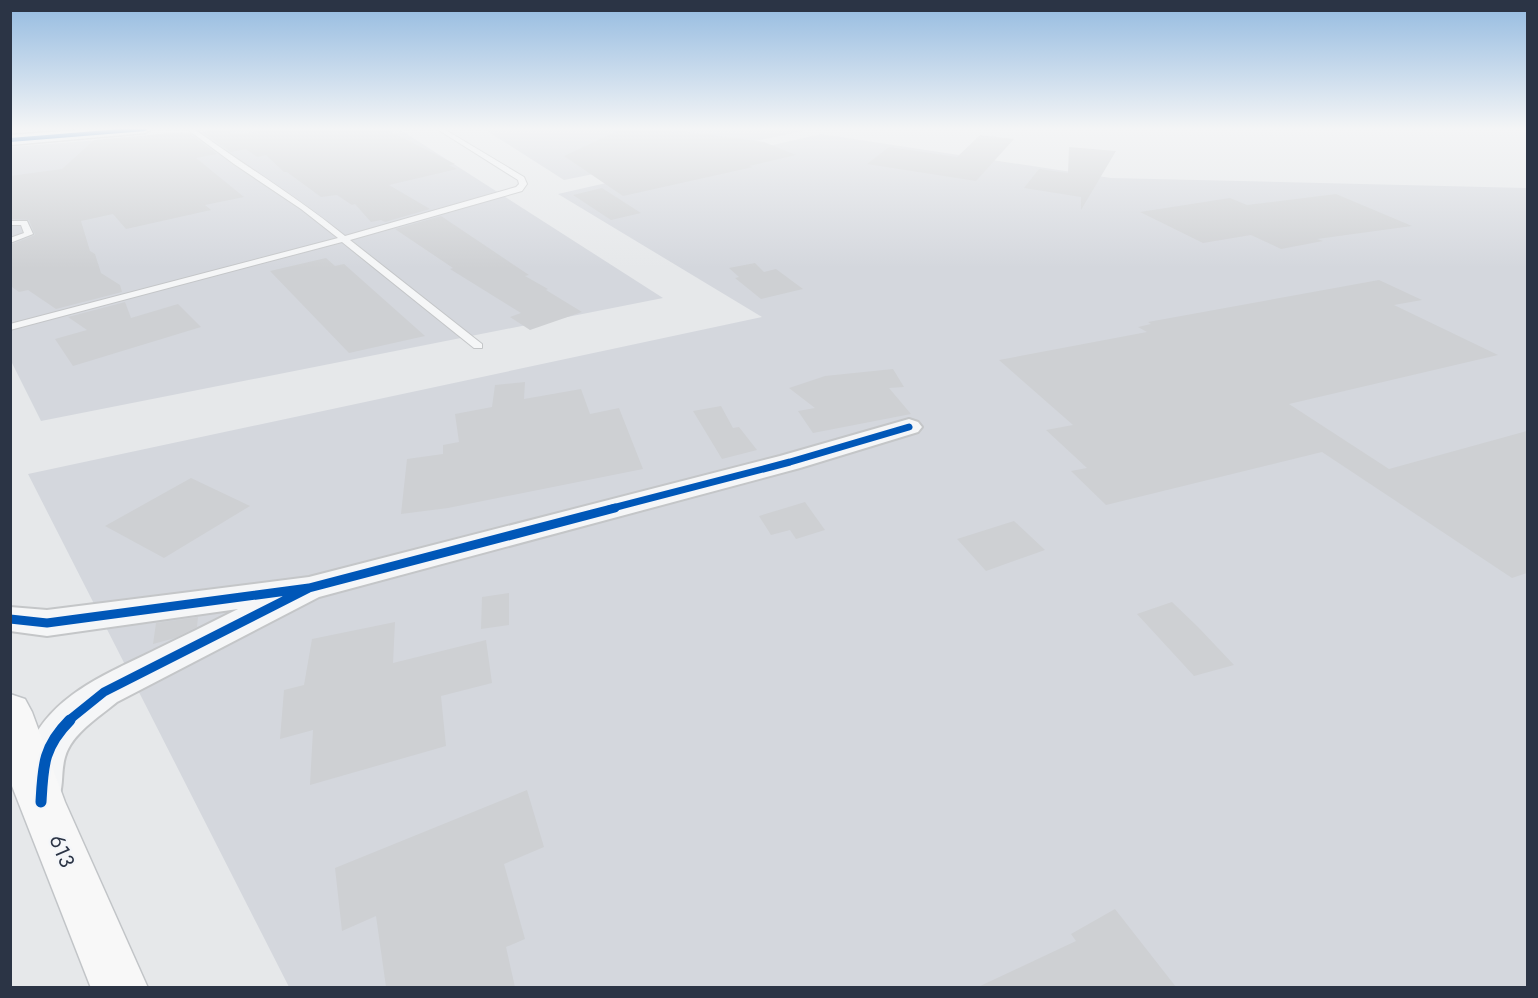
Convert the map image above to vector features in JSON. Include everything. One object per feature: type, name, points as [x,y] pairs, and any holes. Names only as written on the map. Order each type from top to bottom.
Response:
[{"type":"main road","name":"613","points":[[10,712],[41,802],[120,987]]},
{"type":"street","points":[[10,619],[46,623],[309,588],[790,462],[909,427]]},
{"type":"street","points":[[41,802],[45,757],[54,736],[78,712],[104,692],[309,588]]},
{"type":"lane","points":[[255,176],[304,207],[478,346]]},
{"type":"lane","points":[[10,327],[343,239],[519,189],[523,184],[521,179],[515,176]]},
{"type":"lane","points":[[10,223],[24,223],[29,234],[10,241]]},
{"type":"shaded area","points":[[11,176],[472,176],[663,298],[41,421],[11,361]]},
{"type":"shaded area","points":[[557,176],[586,176],[564,180]]},
{"type":"shaded area","points":[[639,176],[1095,176],[1111,178],[1527,188],[1527,987],[289,987],[28,474],[762,317],[558,194]]},
{"type":"building","points":[[10,176],[218,176],[244,197],[205,205],[211,210],[126,229],[113,214],[81,221],[90,251],[95,254],[101,273],[120,285],[122,292],[56,309],[28,290],[19,292],[12,287],[10,245],[35,235],[29,220],[10,219]]},
{"type":"building","points":[[292,176],[429,176],[389,185],[430,209],[385,222],[381,220],[371,222],[355,204],[352,205],[337,195],[321,197]]},
{"type":"building","points":[[593,176],[715,176],[623,196]]},
{"type":"building","points":[[941,176],[981,176],[976,181]]},
{"type":"building","points":[[1034,176],[1101,176],[1081,210],[1081,197],[1024,188]]},
{"type":"building","points":[[602,188],[641,213],[611,220],[573,195]]},
{"type":"building","points":[[1336,194],[1412,226],[1317,239],[1323,241],[1281,249],[1251,235],[1203,243],[1140,212],[1230,198],[1247,205]]},
{"type":"building","points":[[441,216],[529,275],[525,276],[582,312],[530,330],[510,317],[521,313],[450,269],[453,268],[395,229]]},
{"type":"building","points":[[326,258],[335,266],[344,264],[425,336],[349,353],[270,271]]},
{"type":"building","points":[[755,263],[764,272],[776,269],[803,289],[761,299],[735,278],[739,277],[729,268]]},
{"type":"building","points":[[1379,280],[1422,300],[1394,305],[1498,355],[1289,404],[1389,469],[1527,431],[1527,573],[1512,578],[1322,452],[1106,505],[1071,471],[1087,468],[1046,430],[1073,425],[999,360],[1147,332],[1138,327],[1151,324],[1148,322]]},
{"type":"building","points":[[125,302],[131,318],[178,304],[201,327],[73,366],[55,339],[87,330],[68,317]]},
{"type":"building","points":[[893,369],[904,387],[889,388],[911,414],[813,433],[798,411],[815,408],[789,388],[825,376]]},
{"type":"building","points":[[525,382],[524,399],[581,389],[590,414],[619,408],[643,469],[448,508],[401,514],[407,459],[443,454],[443,445],[459,442],[455,414],[492,407],[495,385]]},
{"type":"building","points":[[721,406],[733,428],[739,427],[757,450],[722,459],[693,411]]},
{"type":"building","points":[[191,478],[250,506],[164,558],[105,526]]},
{"type":"building","points":[[805,502],[825,530],[796,539],[790,530],[771,535],[759,516]]},
{"type":"building","points":[[1014,521],[1045,550],[986,571],[957,539]]},
{"type":"building","points":[[509,593],[509,625],[481,629],[482,597]]},
{"type":"building","points":[[1172,602],[1234,665],[1194,676],[1137,614]]},
{"type":"building","points":[[198,617],[197,627],[175,638],[153,644],[156,623]]},
{"type":"building","points":[[395,622],[393,663],[486,640],[492,683],[441,696],[446,746],[310,785],[313,730],[280,739],[284,690],[304,685],[312,639]]},
{"type":"building","points":[[527,790],[544,847],[504,864],[525,939],[506,947],[515,987],[386,987],[376,916],[342,931],[335,868]]},
{"type":"building","points":[[1115,909],[1176,987],[978,987],[1076,941],[1071,934]]},
{"type":"cycle path","points":[[309,588],[790,462],[909,427]]},
{"type":"cycle path","points":[[10,619],[47,623],[309,588],[104,692],[87,705],[62,727],[45,756],[41,802]]}]
